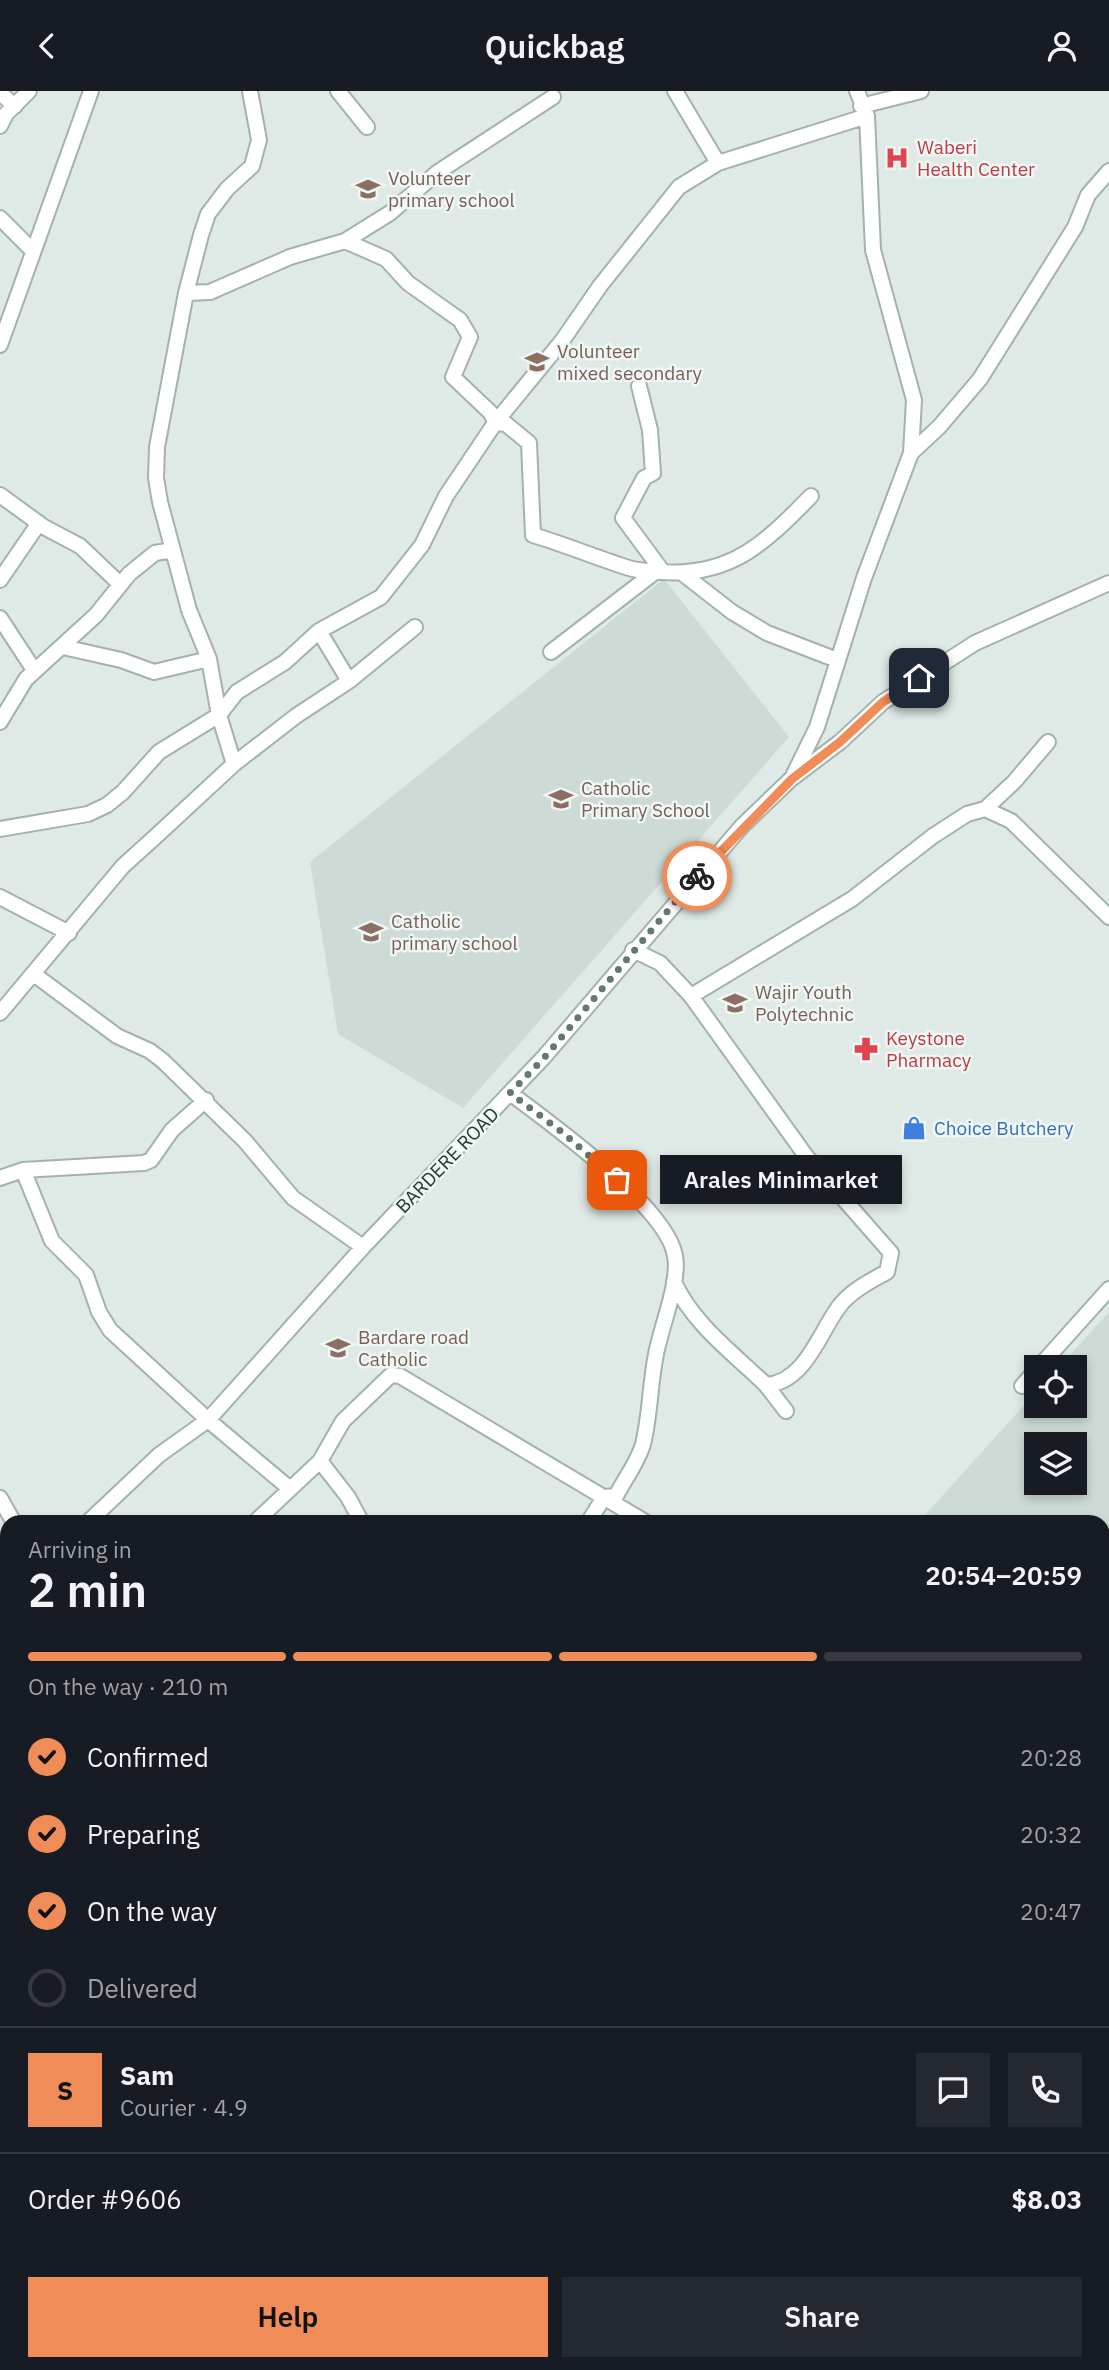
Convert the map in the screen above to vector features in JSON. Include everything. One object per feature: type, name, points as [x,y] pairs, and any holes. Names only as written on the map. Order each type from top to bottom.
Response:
[{"type":"street","points":[[0,126],[29,91]]},
{"type":"street","points":[[0,345],[91,91]]},
{"type":"street","points":[[234,764],[219,715],[209,659],[189,610],[156,478],[157,447],[186,293],[208,214],[227,189],[252,166],[259,140],[250,91]]},
{"type":"street","points":[[338,91],[367,127]]},
{"type":"street","points":[[676,91],[718,163]]},
{"type":"street","points":[[0,829],[88,814],[107,805],[123,792],[159,752],[219,715],[237,692],[285,662],[319,631],[381,597],[422,545],[446,496],[495,423],[562,341],[600,286],[679,187],[718,163],[862,104],[921,91]]},
{"type":"street","points":[[0,93],[15,106]]},
{"type":"street","points":[[186,293],[210,292],[290,257],[345,241],[390,213],[438,172],[553,97]]},
{"type":"street","points":[[792,779],[817,727],[895,489],[911,453],[914,400],[873,250],[862,104]]},
{"type":"street","points":[[911,453],[939,427],[980,379],[1075,227],[1088,195],[1109,171]]},
{"type":"street","points":[[0,218],[33,251]]},
{"type":"street","points":[[345,241],[386,259],[408,283],[460,320],[470,337],[453,377],[491,413],[495,423]]},
{"type":"street","points":[[639,386],[650,430],[653,473],[644,478],[623,519],[659,572]]},
{"type":"street","points":[[495,423],[506,424],[529,443],[533,535],[632,569],[682,573],[721,568],[776,532],[811,496]]},
{"type":"street","points":[[0,495],[39,523],[80,546],[120,584]]},
{"type":"street","points":[[0,580],[39,523]]},
{"type":"street","points":[[0,722],[16,692],[34,670],[96,615],[120,584],[147,557],[173,550]]},
{"type":"street","points":[[551,652],[659,572]]},
{"type":"street","points":[[682,573],[732,612],[767,633],[837,660]]},
{"type":"street","name":"BARDERE ROAD","points":[[95,1515],[159,1455],[208,1420],[363,1247],[568,1030],[633,950],[742,826],[792,779],[840,742],[883,702],[975,643],[1109,583]]},
{"type":"street","points":[[0,618],[34,670]]},
{"type":"street","points":[[0,1013],[35,975],[123,866],[234,764],[296,716],[349,681],[415,627]]},
{"type":"street","points":[[319,631],[349,681]]},
{"type":"street","points":[[63,647],[121,660],[154,672],[209,659]]},
{"type":"street","points":[[691,996],[852,899],[933,836],[967,814],[985,809],[1014,782],[1048,742]]},
{"type":"street","points":[[985,809],[1011,821],[1109,917]]},
{"type":"street","points":[[0,897],[69,933]]},
{"type":"street","points":[[633,950],[660,963],[691,996],[806,1156],[891,1253],[887,1272],[838,1307],[812,1354],[775,1384],[766,1385]]},
{"type":"street","points":[[35,975],[117,1036],[150,1051],[206,1100],[293,1198],[363,1247]]},
{"type":"street","points":[[510,1093],[562,1132],[634,1196],[658,1223],[675,1253],[674,1282],[651,1377],[643,1445],[616,1496],[604,1497]]},
{"type":"street","points":[[0,1178],[23,1170],[144,1163],[151,1160],[172,1130],[206,1100]]},
{"type":"street","points":[[23,1170],[45,1229],[52,1241],[86,1275],[103,1320],[208,1420],[289,1488]]},
{"type":"street","points":[[674,1282],[681,1298],[709,1331],[766,1385],[786,1411]]},
{"type":"street","points":[[1049,1355],[1109,1289]]},
{"type":"street","points":[[262,1515],[320,1461],[343,1422],[391,1375],[401,1376],[634,1515]]},
{"type":"street","points":[[320,1461],[348,1497],[358,1515]]},
{"type":"street","points":[[593,1515],[604,1497]]},
{"type":"street","points":[[0,1498],[10,1515]]},
{"type":"shaded area","name":"Catholic Primary School","points":[[664,579],[789,737],[463,1108],[338,1034],[310,862]]},
{"type":"shaded area","points":[[1109,1312],[1109,1515],[925,1515],[1024,1405],[1024,1418],[1087,1418],[1087,1355],[1070,1355]]},
{"type":"way so far","points":[[617,1180],[562,1132],[510,1093],[544,1058],[697,876]]},
{"type":"place","name":"Waberi Health Center","points":[[897,158]]},
{"type":"place","name":"Volunteer primary school","points":[[368,189]]},
{"type":"place","name":"Volunteer mixed secondary","points":[[537,362]]},
{"type":"place","name":"Catholic Primary School","points":[[561,799]]},
{"type":"place","name":"Catholic primary school","points":[[371,932]]},
{"type":"place","name":"Wajir Youth Polytechnic","points":[[735,1003]]},
{"type":"place","name":"Keystone Pharmacy","points":[[866,1049]]},
{"type":"place","name":"Choice Butchery","points":[[914,1128]]},
{"type":"place","name":"Arales Minimarket","points":[[617,1180]]},
{"type":"place","name":"Bardare road Catholic","points":[[338,1348]]},
{"type":"route","points":[[697,876],[742,826],[792,779],[840,742],[883,702],[919,678]]}]
